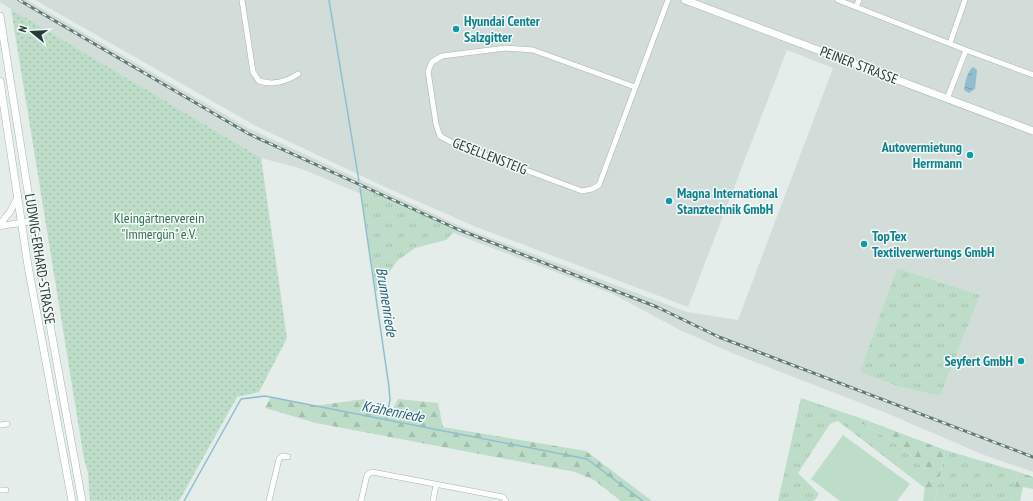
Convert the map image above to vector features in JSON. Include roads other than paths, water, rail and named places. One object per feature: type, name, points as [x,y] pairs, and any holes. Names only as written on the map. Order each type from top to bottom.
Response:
[{"type":"main road","name":"PEINER STRASSE","points":[[685,0],[1033,131]]},
{"type":"main road","name":"LUDWIG-ERHARD-STRASSE","points":[[0,16],[33,221],[82,501]]},
{"type":"main road","name":"LUDWIG-ERHARD-STRASSE","points":[[0,81],[41,340],[72,501]]},
{"type":"street","points":[[242,0],[253,72],[259,82],[265,83],[288,81],[298,74]]},
{"type":"street","name":"GESELLENSTEIG","points":[[635,87],[533,50],[506,48],[442,56],[432,62],[428,72],[436,124],[440,136],[451,142],[582,191],[592,189],[599,185],[668,0]]},
{"type":"street","points":[[838,0],[1033,75]]},
{"type":"street","points":[[856,7],[859,0]]},
{"type":"street","points":[[950,43],[965,0]]},
{"type":"street","points":[[947,99],[966,50]]},
{"type":"street","points":[[0,225],[18,196]]},
{"type":"street","points":[[0,225],[33,221]]},
{"type":"street","points":[[0,425],[7,424]]},
{"type":"street","points":[[269,501],[279,458],[282,456],[288,457]]},
{"type":"street","points":[[361,501],[367,475],[372,472],[506,500]]},
{"type":"street","points":[[434,501],[436,485]]},
{"type":"water","points":[[973,67],[977,70],[975,89],[969,93],[964,90],[964,87],[968,74]]},
{"type":"waterway","name":"Brunnenriede","points":[[329,0],[359,181]]},
{"type":"waterway","name":"Brunnenriede","points":[[360,188],[389,387],[390,400],[386,419]]},
{"type":"waterway","name":"Krähenriede","points":[[184,501],[241,399],[265,396],[587,459],[643,501]]},
{"type":"railway","points":[[19,0],[249,134],[457,229],[657,307],[719,337],[1033,457]]},
{"type":"place","name":"Hyundai Center Salzgitter","points":[[456,29]]},
{"type":"place","name":"Autovermietung Herrmann","points":[[970,155]]},
{"type":"place","name":"Magna International Stanztechnik GmbH","points":[[669,201]]},
{"type":"place","name":"TopTex Textilverwertungs GmbH","points":[[864,244]]},
{"type":"place","name":"Seyfert GmbH","points":[[1021,361]]},
{"type":"park label","name":"Kleingärtnerverein \"Immergün\" e.V.","points":[[159,226]]}]
